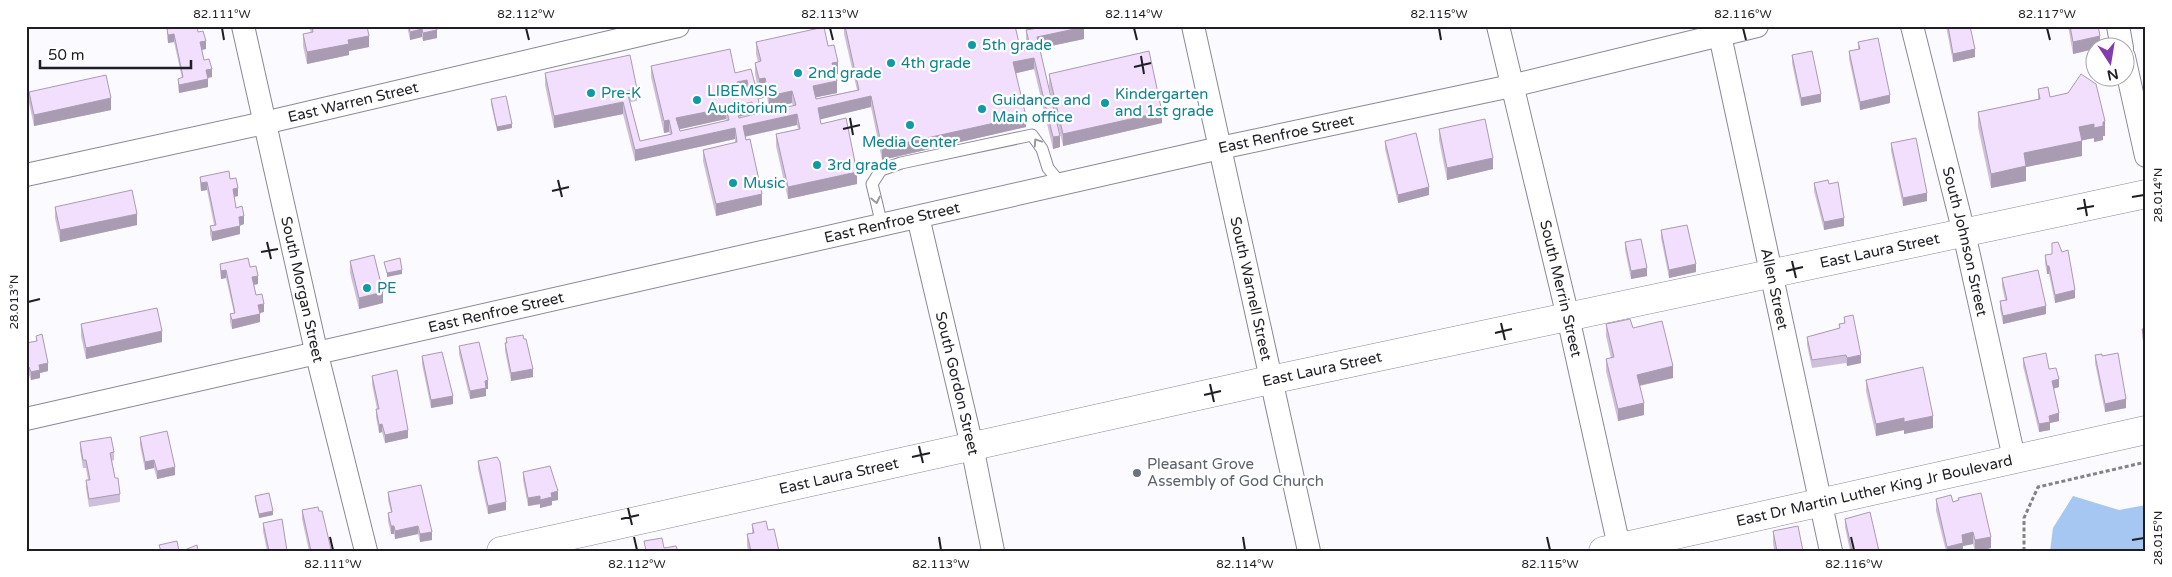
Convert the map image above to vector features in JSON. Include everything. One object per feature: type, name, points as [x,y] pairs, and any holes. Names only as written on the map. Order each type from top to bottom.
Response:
[{"type":"street","name":"South Morgan Street","points":[[243,26],[317,355],[366,551]]},
{"type":"street","name":"East Warren Street","points":[[26,175],[264,123],[678,26]]},
{"type":"street","name":"South Warnell Street","points":[[1193,26],[1309,551]]},
{"type":"street","name":"South Merrin Street","points":[[1498,26],[1568,317],[1614,550]]},
{"type":"street","name":"East Renfroe Street","points":[[26,420],[1220,148],[1511,86],[1719,31],[1757,26]]},
{"type":"street","name":"South Johnson Street","points":[[1912,26],[1964,233],[2014,458]]},
{"type":"street","name":"Allen Street","points":[[1719,31],[1831,551]]},
{"type":"street","points":[[2131,88],[2146,156]]},
{"type":"street","name":"East Laura Street","points":[[501,551],[1270,380],[1770,272],[2146,194]]},
{"type":"street","name":"South Gordon Street","points":[[918,216],[972,446],[993,551]]},
{"type":"street","name":"East Dr Martin Luther King Jr Boulevard","points":[[1614,550],[2014,458],[2146,430]]},
{"type":"lane","points":[[877,226],[880,217],[872,184],[881,170],[901,163],[1032,135],[1042,149],[1048,168],[1061,184]]},
{"type":"path","points":[[2024,551],[2024,518],[2038,487],[2146,462]]},
{"type":"water","points":[[2073,496],[2119,510],[2146,505],[2146,551],[2050,551],[2053,528]]},
{"type":"building","points":[[180,26],[197,26],[198,32],[203,31],[206,41],[200,42],[204,60],[209,59],[212,69],[206,70],[208,79],[179,85],[178,79],[183,77],[174,34],[168,35],[167,29]]},
{"type":"building","points":[[312,26],[367,26],[369,36],[348,40],[349,44],[307,52],[303,34],[313,32]]},
{"type":"building","points":[[409,26],[436,26],[437,30],[423,33],[422,29],[410,32]]},
{"type":"building","points":[[845,26],[1015,26],[1021,51],[1031,49],[1026,30],[1038,28],[1038,26],[1084,26],[1037,37],[1060,136],[1053,137],[1034,58],[1013,62],[1026,116],[882,148],[871,96],[818,108],[821,124],[846,118],[857,172],[788,187],[776,134],[800,129],[797,114],[743,126],[746,140],[750,139],[762,194],[716,204],[703,150],[737,142],[735,128],[635,150],[623,102],[554,116],[545,73],[630,55],[637,89],[627,91],[640,141],[672,134],[669,120],[664,121],[651,66],[730,49],[735,73],[751,69],[755,84],[766,82],[765,78],[759,79],[755,63],[761,61],[756,42],[824,27],[828,46],[834,45],[838,62],[832,63],[837,81],[813,86],[816,99],[859,90]],"holes":[[[747,80],[750,94],[740,96],[737,82]],[[767,86],[769,96],[792,91],[796,105],[761,113],[756,88]],[[752,102],[755,114],[739,118],[736,106]],[[726,108],[729,120],[680,131],[676,118]]]},
{"type":"building","points":[[1948,26],[1970,26],[1975,49],[1953,54]]},
{"type":"building","points":[[2070,26],[2098,26],[2100,36],[2084,38],[2073,42]]},
{"type":"building","points":[[1878,38],[1890,95],[1860,102],[1849,51],[1860,49],[1858,42]]},
{"type":"building","name":"Kindergarten and 1st grade","points":[[1149,51],[1162,112],[1063,134],[1049,74]]},
{"type":"building","points":[[1812,51],[1821,94],[1801,98],[1792,55]]},
{"type":"building","points":[[2081,74],[2084,76],[2084,88],[2097,88],[2105,121],[2103,126],[2094,128],[2094,124],[2079,127],[2082,141],[2024,153],[2026,166],[1991,174],[1978,112],[2040,99],[2038,89],[2048,87],[2050,97],[2068,93]]},
{"type":"building","points":[[106,75],[111,98],[34,115],[29,92]]},
{"type":"building","points":[[506,96],[512,124],[497,127],[491,99]]},
{"type":"building","points":[[1485,119],[1493,158],[1447,168],[1439,129]]},
{"type":"building","points":[[1416,133],[1429,187],[1398,195],[1385,141]]},
{"type":"building","points":[[1916,138],[1927,193],[1903,198],[1891,143]]},
{"type":"building","points":[[229,171],[230,179],[236,178],[238,188],[233,189],[236,208],[242,206],[244,216],[239,217],[240,226],[212,232],[210,226],[216,225],[207,182],[201,183],[200,177]]},
{"type":"building","points":[[1828,180],[1829,184],[1838,182],[1844,218],[1824,222],[1814,183]]},
{"type":"building","points":[[132,190],[137,214],[60,230],[55,207]]},
{"type":"building","points":[[1687,225],[1696,264],[1669,270],[1661,230]]},
{"type":"building","points":[[1641,239],[1647,268],[1631,271],[1625,242]]},
{"type":"building","points":[[2058,242],[2062,252],[2068,250],[2075,290],[2055,295],[2045,255],[2052,254],[2052,243]]},
{"type":"building","name":"PE","points":[[374,255],[383,292],[359,298],[350,261]]},
{"type":"building","points":[[248,258],[250,267],[256,266],[258,276],[252,277],[256,295],[262,294],[264,304],[258,305],[260,314],[232,320],[230,314],[235,313],[226,270],[221,271],[220,264]]},
{"type":"building","points":[[400,258],[402,270],[387,273],[384,262]]},
{"type":"building","points":[[2038,270],[2046,306],[2003,316],[2000,301],[2007,300],[2002,278]]},
{"type":"building","points":[[157,308],[162,331],[86,348],[81,324]]},
{"type":"building","points":[[1853,315],[1861,355],[1847,358],[1846,355],[1812,360],[1807,337],[1840,328],[1839,324],[1845,323],[1844,317]]},
{"type":"building","points":[[1630,319],[1633,328],[1662,321],[1673,366],[1637,375],[1644,403],[1618,409],[1606,359],[1614,357],[1606,324]]},
{"type":"building","points":[[2146,328],[2146,347],[2142,329]]},
{"type":"building","points":[[42,334],[48,363],[39,365],[40,370],[31,372],[29,367],[26,368],[26,343],[37,341],[36,336]]},
{"type":"building","points":[[523,335],[524,339],[526,339],[533,369],[511,373],[505,343],[507,343],[506,338]]},
{"type":"building","points":[[479,342],[488,380],[485,381],[486,388],[470,391],[459,346]]},
{"type":"building","points":[[442,352],[453,396],[431,400],[422,356]]},
{"type":"building","points":[[2046,353],[2049,369],[2056,368],[2059,379],[2052,381],[2059,413],[2049,416],[2050,422],[2039,424],[2023,358]]},
{"type":"building","points":[[2118,353],[2126,399],[2105,404],[2095,355],[2102,354],[2102,356]]},
{"type":"building","points":[[1923,367],[1933,416],[1904,422],[1904,418],[1876,424],[1866,380]]},
{"type":"building","points":[[397,370],[408,430],[385,435],[382,424],[379,425],[376,409],[379,409],[372,376]]},
{"type":"building","points":[[167,431],[175,467],[157,471],[154,460],[145,462],[140,437]]},
{"type":"building","points":[[111,437],[114,452],[110,453],[115,478],[118,478],[120,494],[89,499],[86,480],[90,480],[86,460],[83,460],[80,442]]},
{"type":"building","points":[[497,457],[500,462],[506,502],[488,506],[478,461]]},
{"type":"building","points":[[550,466],[558,491],[551,493],[552,497],[540,500],[540,496],[528,498],[523,472]]},
{"type":"building","points":[[421,485],[432,532],[420,534],[418,526],[395,531],[394,526],[391,526],[388,513],[392,512],[388,492]]},
{"type":"building","points":[[269,493],[273,511],[259,514],[255,496]]},
{"type":"building","points":[[1981,493],[1991,537],[1975,540],[1973,532],[1962,535],[1963,543],[1947,547],[1936,499],[1951,495],[1953,502],[1959,500],[1958,498]]},
{"type":"building","points":[[318,507],[319,511],[322,511],[331,549],[311,551],[302,510]]},
{"type":"building","points":[[1870,512],[1879,551],[1852,551],[1845,519]]},
{"type":"building","points":[[282,519],[287,551],[269,551],[263,523]]},
{"type":"building","points":[[766,521],[768,530],[774,529],[779,551],[751,551],[747,534],[754,533],[752,524]]},
{"type":"building","points":[[1798,526],[1803,551],[1777,551],[1773,531]]},
{"type":"building","points":[[662,538],[664,548],[676,546],[678,551],[646,551],[644,541]]},
{"type":"building","points":[[177,541],[179,551],[161,551],[159,545]]},
{"type":"building","points":[[197,545],[198,551],[182,551]]},
{"type":"place","name":"5th grade","points":[[972,45]]},
{"type":"place","name":"4th grade","points":[[891,63]]},
{"type":"place","name":"2nd grade","points":[[798,73]]},
{"type":"place","name":"Pre-K","points":[[591,93]]},
{"type":"place","name":"LIBEMSIS Auditorium","points":[[697,100]]},
{"type":"place","name":"Kindergarten and 1st grade","points":[[1105,103]]},
{"type":"place","name":"Guidance and Main office","points":[[982,109]]},
{"type":"place","name":"Media Center","points":[[910,125]]},
{"type":"place","name":"3rd grade","points":[[817,165]]},
{"type":"place","name":"Music","points":[[733,183]]},
{"type":"place","name":"PE","points":[[367,288]]},
{"type":"place","name":"Pleasant Grove Assembly of God Church","points":[[1137,473]]}]
